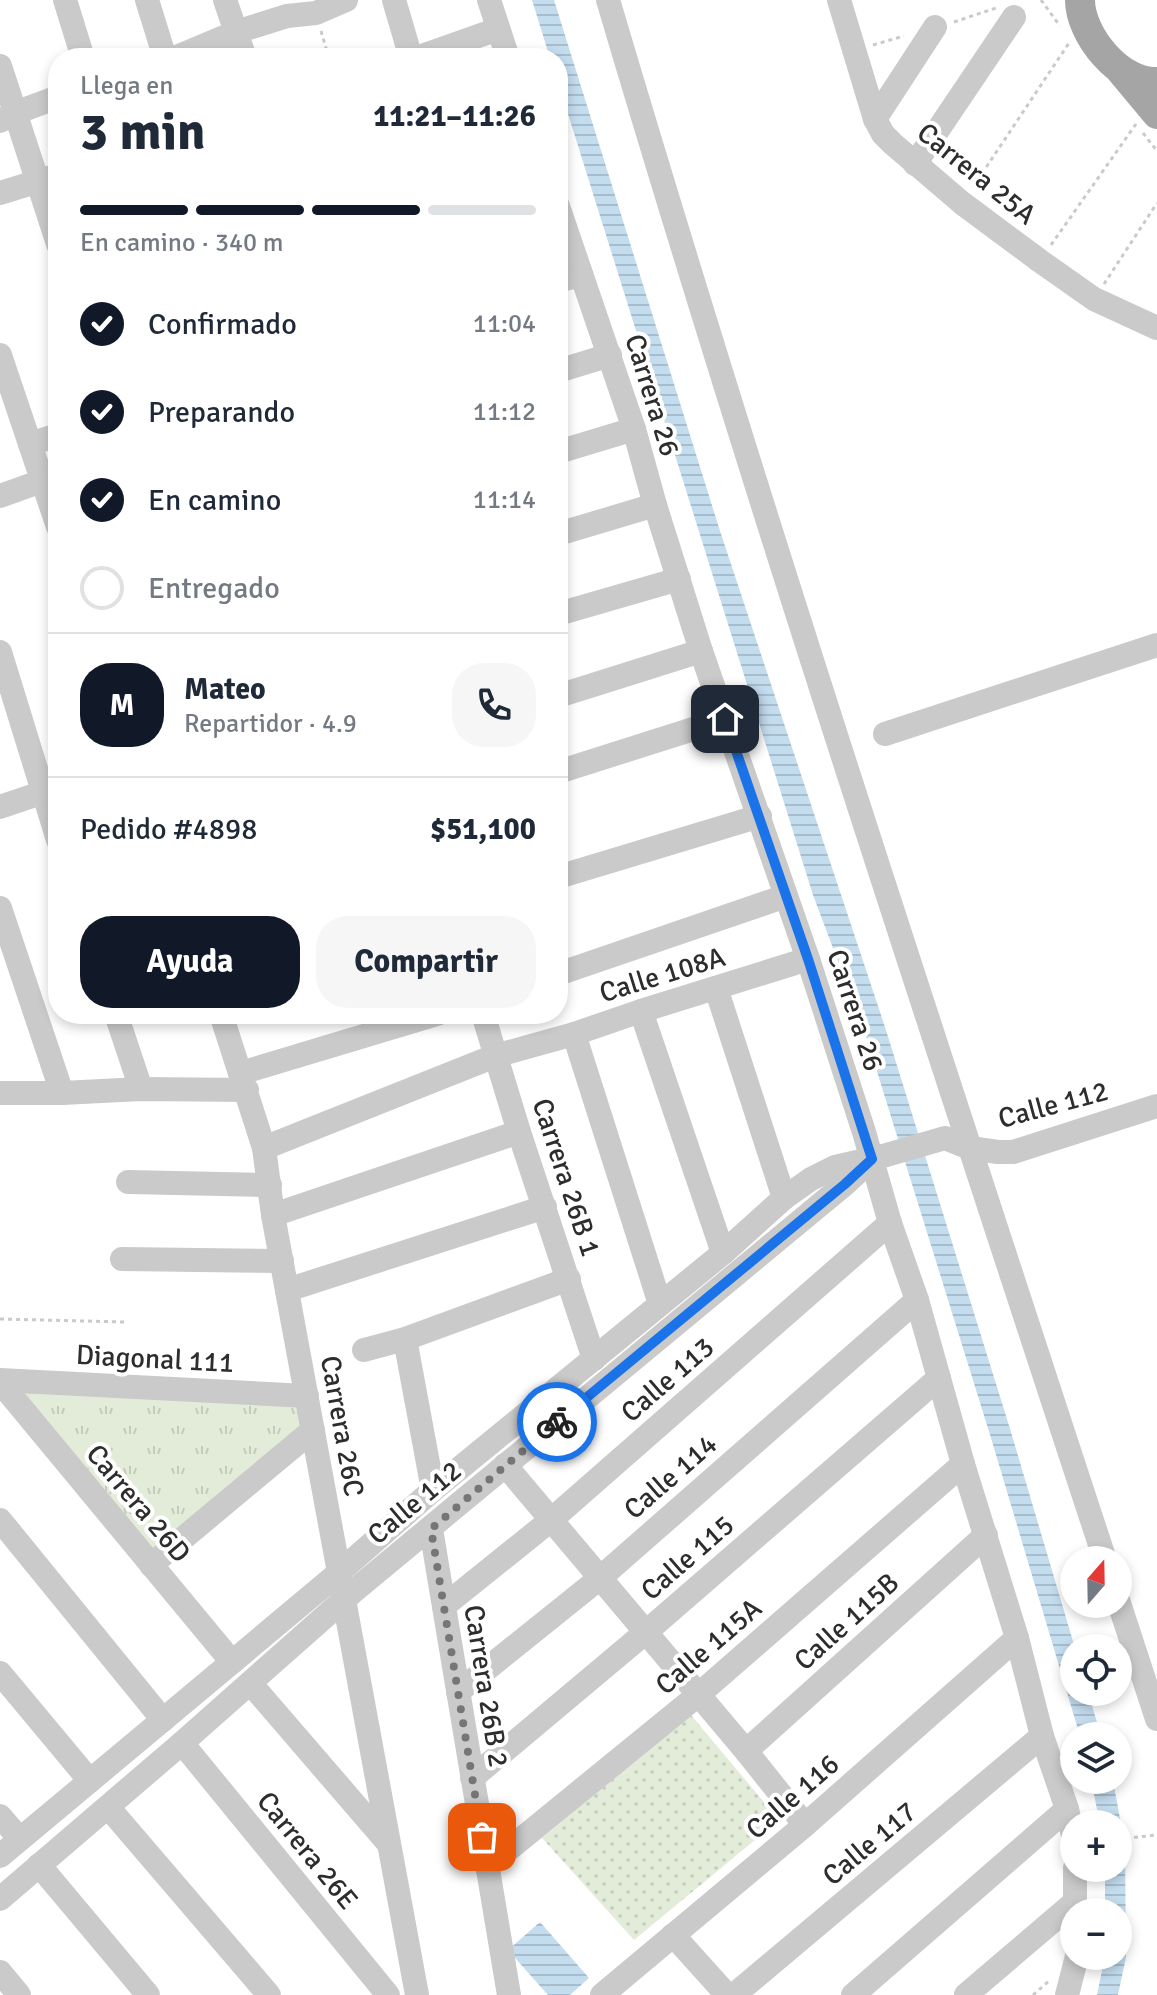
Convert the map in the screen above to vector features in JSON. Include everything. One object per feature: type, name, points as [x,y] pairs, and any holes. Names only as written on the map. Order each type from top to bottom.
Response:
[{"type":"main road","points":[[1075,14],[1118,67],[1136,79],[1157,82]]},
{"type":"main road","points":[[1118,67],[1146,119]]},
{"type":"street","points":[[65,0],[80,48]]},
{"type":"street","points":[[147,0],[162,48]]},
{"type":"street","points":[[225,0],[242,48]]},
{"type":"street","points":[[198,48],[314,6],[346,0]]},
{"type":"street","points":[[394,0],[411,48]]},
{"type":"street","points":[[489,0],[505,48]]},
{"type":"street","points":[[608,0],[827,705],[1100,1546]]},
{"type":"street","name":"Carrera 25A","points":[[839,0],[875,119],[883,134],[962,203],[1040,261],[1094,299],[1157,328]]},
{"type":"street","points":[[915,164],[1014,17]]},
{"type":"street","points":[[875,119],[935,27]]},
{"type":"street","points":[[443,48],[498,29]]},
{"type":"street","points":[[0,66],[8,117],[48,178],[0,193]]},
{"type":"street","points":[[8,117],[48,101]]},
{"type":"street","name":"Carrera 26","points":[[570,278],[610,355],[701,651],[877,1158],[890,1223],[917,1300],[963,1464],[1017,1638],[1042,1736],[1067,1809]]},
{"type":"street","points":[[0,355],[48,498]]},
{"type":"street","points":[[568,368],[610,355]]},
{"type":"street","points":[[568,449],[634,429]]},
{"type":"street","points":[[30,444],[48,438]]},
{"type":"street","points":[[0,496],[42,481]]},
{"type":"street","points":[[568,531],[655,505]]},
{"type":"street","points":[[568,611],[679,579]]},
{"type":"street","points":[[885,734],[1157,645]]},
{"type":"street","points":[[568,693],[701,651]]},
{"type":"street","points":[[0,652],[48,784]]},
{"type":"street","points":[[568,769],[725,719]]},
{"type":"street","points":[[0,807],[48,790]]},
{"type":"street","points":[[568,874],[760,816]]},
{"type":"street","points":[[568,971],[786,896]]},
{"type":"street","points":[[0,908],[62,1093]]},
{"type":"street","name":"Calle 108A","points":[[264,1148],[495,1056],[808,959]]},
{"type":"street","points":[[716,988],[784,1198]]},
{"type":"street","points":[[641,1011],[723,1253]]},
{"type":"street","points":[[119,1024],[141,1089]]},
{"type":"street","name":"Carrera 26C","points":[[224,1024],[264,1148],[273,1215],[417,1995]]},
{"type":"street","points":[[0,1093],[62,1093],[244,1081],[408,1024]]},
{"type":"street","name":"Carrera 26B 1","points":[[486,1024],[594,1359]]},
{"type":"street","points":[[574,1034],[660,1304]]},
{"type":"street","name":"Calle 112","points":[[0,1856],[433,1490],[723,1253],[784,1198],[811,1179],[835,1167],[945,1138],[970,1148],[1013,1152],[1157,1106]]},
{"type":"street","points":[[273,1215],[519,1132]]},
{"type":"street","name":"Calle 112","points":[[0,1899],[251,1684],[344,1599],[877,1158]]},
{"type":"street","points":[[128,1182],[270,1185]]},
{"type":"street","points":[[287,1290],[545,1207]]},
{"type":"street","name":"Calle 113","points":[[444,1606],[551,1520],[890,1223]]},
{"type":"street","points":[[122,1259],[282,1261]]},
{"type":"street","points":[[364,1350],[405,1339],[569,1279]]},
{"type":"street","name":"Calle 114","points":[[458,1692],[600,1578],[917,1300]]},
{"type":"street","points":[[405,1339],[433,1490]]},
{"type":"street","name":"Calle 115","points":[[472,1778],[939,1378]]},
{"type":"street","name":"Diagonal 111","points":[[0,1381],[307,1396]]},
{"type":"street","name":"Carrera 26D","points":[[0,1381],[232,1662]]},
{"type":"street","points":[[151,1565],[313,1430]]},
{"type":"street","name":"Calle 115A","points":[[487,1867],[698,1695],[963,1464]]},
{"type":"street","points":[[505,1465],[805,1825]]},
{"type":"street","points":[[0,1520],[163,1720]]},
{"type":"street","name":"Carrera 26B 2","points":[[431,1529],[509,1995]]},
{"type":"street","name":"Calle 115B","points":[[746,1751],[986,1535]]},
{"type":"street","points":[[1124,1618],[1157,1719]]},
{"type":"street","name":"Calle 116","points":[[602,1995],[805,1825],[1017,1638]]},
{"type":"street","points":[[0,1673],[90,1781]]},
{"type":"street","points":[[251,1684],[389,1845]]},
{"type":"street","name":"Calle 117","points":[[734,1995],[1042,1736]]},
{"type":"street","name":"Carrera 26E","points":[[182,1743],[388,1995]]},
{"type":"street","points":[[108,1807],[269,1995]]},
{"type":"street","points":[[853,1995],[1067,1809]]},
{"type":"street","points":[[0,1816],[20,1839]]},
{"type":"street","points":[[39,1865],[148,1995]]},
{"type":"street","points":[[966,1995],[1060,1919]]},
{"type":"street","points":[[673,1935],[727,1995]]},
{"type":"street","points":[[1067,1995],[1073,1970]]},
{"type":"street","points":[[0,1972],[19,1995]]},
{"type":"path","points":[[314,6],[326,48]]},
{"type":"path","points":[[962,203],[1075,14]]},
{"type":"path","points":[[1146,119],[1157,151]]},
{"type":"path","points":[[1040,261],[1146,119]]},
{"type":"path","points":[[1094,299],[1157,203]]},
{"type":"path","points":[[0,1319],[125,1322]]},
{"type":"path","points":[[1132,1837],[1157,1835]]},
{"type":"green space","points":[[0,1382],[307,1396],[313,1430],[151,1565]]},
{"type":"green space","points":[[691,1715],[779,1820],[634,1940],[542,1838]]},
{"type":"water","points":[[532,0],[554,0],[720,531],[885,1027],[1060,1597],[1060,1618],[1066,1618],[1071,1634],[1060,1634],[1060,1669],[865,1033],[813,895],[568,114],[568,48],[547,48]]},
{"type":"water","points":[[1071,1706],[1092,1706],[1097,1722],[1076,1722]]},
{"type":"water","points":[[1094,1794],[1116,1794],[1118,1810],[1097,1810]]},
{"type":"water","points":[[1105,1882],[1125,1882],[1125,1898],[1105,1898]]},
{"type":"water","points":[[540,1922],[589,1978],[570,1995],[548,1995],[508,1950]]},
{"type":"water","points":[[1102,1970],[1123,1970],[1118,1995],[1097,1995]]},
{"type":"way so far","points":[[482,1837],[431,1529],[557,1422]]},
{"type":"route","points":[[557,1422],[872,1159],[808,959],[725,719]]}]
